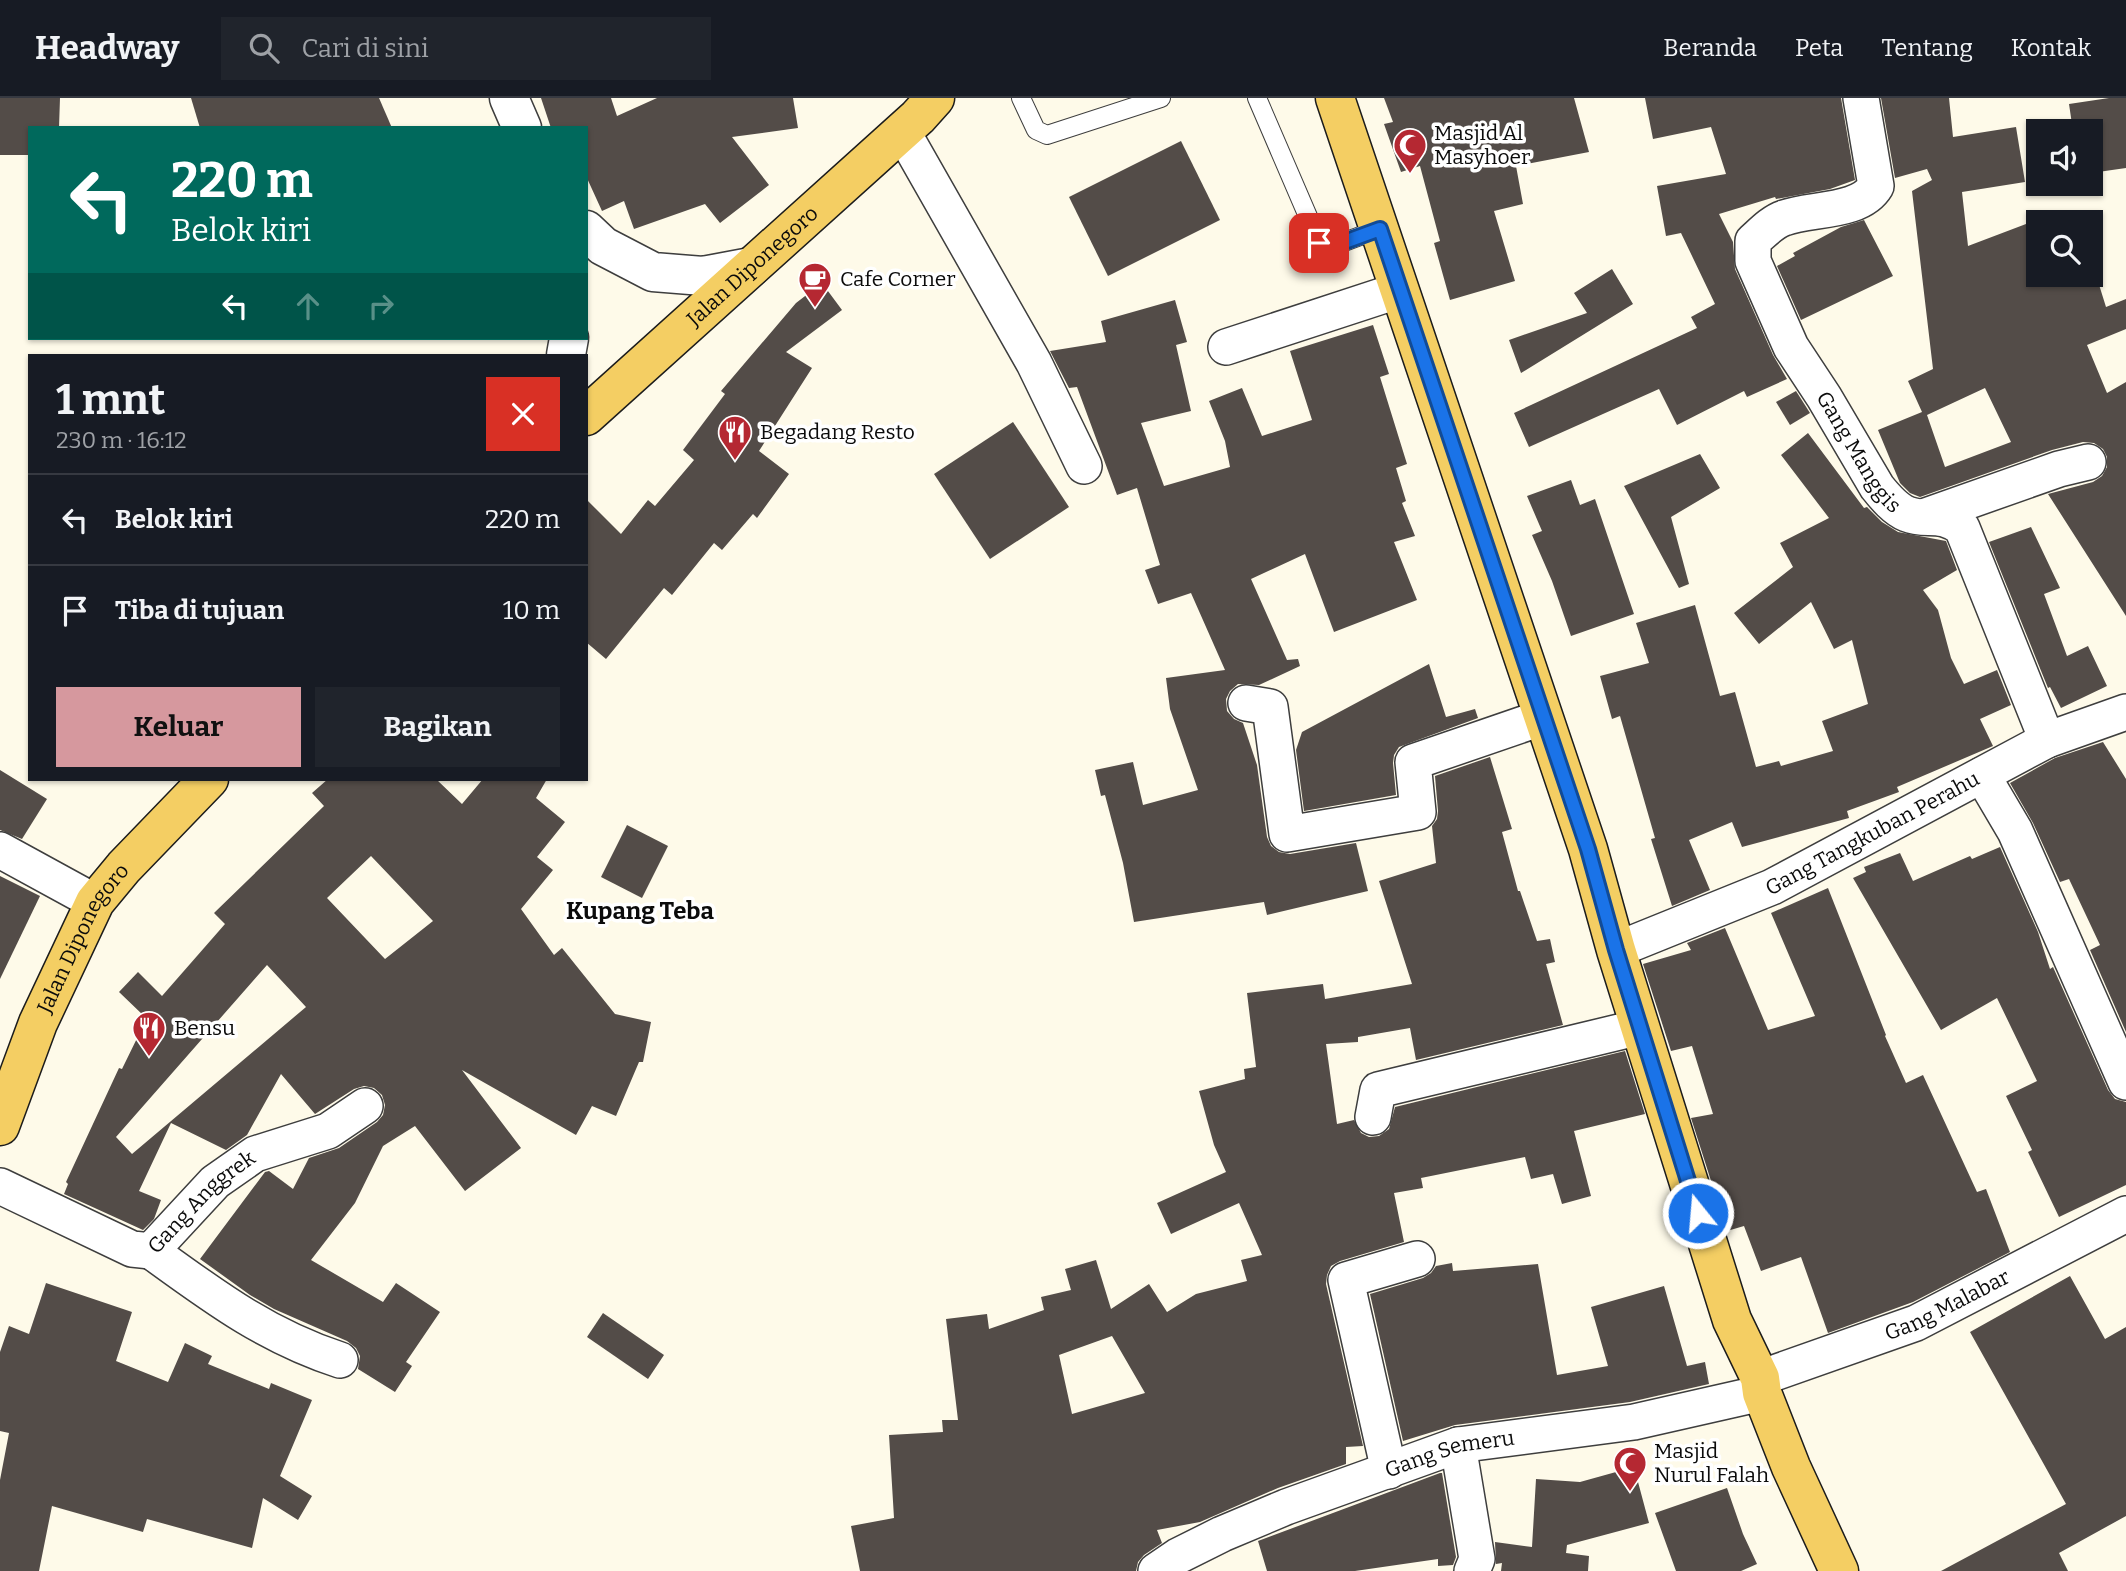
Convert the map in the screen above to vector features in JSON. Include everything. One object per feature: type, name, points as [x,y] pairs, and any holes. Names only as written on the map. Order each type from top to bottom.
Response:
[{"type":"main road","name":"Jalan Diponegoro","points":[[588,414],[918,115],[961,98]]},
{"type":"main road","points":[[1335,98],[1588,849],[1616,950],[1732,1320],[1761,1385],[1791,1467],[1839,1571]]},
{"type":"main road","name":"Jalan Diponegoro","points":[[0,1126],[38,1023],[95,902],[124,867],[207,781]]},
{"type":"street","points":[[509,98],[521,126]]},
{"type":"street","name":"Gang Manggis","points":[[1861,98],[1876,186],[1869,196],[1857,202],[1783,218],[1753,241],[1753,261],[1791,347],[1825,397],[1877,487],[1886,498],[1909,514],[1952,520],[1962,528],[2047,740]]},
{"type":"street","points":[[918,115],[1084,466]]},
{"type":"street","points":[[588,232],[603,246],[653,272],[703,276],[751,267]]},
{"type":"street","points":[[1226,347],[1400,290]]},
{"type":"street","points":[[1926,516],[2088,461]]},
{"type":"street","points":[[1246,703],[1270,707],[1287,834],[1419,812],[1413,762],[1544,717]]},
{"type":"street","name":"Gang Tangkuban Perahu","points":[[1616,950],[1772,887],[2047,740],[2126,712]]},
{"type":"street","points":[[1982,775],[2015,831],[2126,1082]]},
{"type":"street","points":[[0,850],[95,902]]},
{"type":"street","points":[[1373,1116],[1378,1090],[1640,1027]]},
{"type":"street","name":"Gang Anggrek","points":[[0,1186],[132,1249],[151,1251],[215,1182],[255,1154],[328,1131],[365,1106]]},
{"type":"street","name":"Gang Malabar","points":[[1761,1385],[1916,1323],[2126,1214]]},
{"type":"street","points":[[151,1251],[235,1312],[302,1348],[340,1360]]},
{"type":"street","points":[[1389,1471],[1346,1280],[1417,1259]]},
{"type":"street","name":"Gang Semeru","points":[[1156,1571],[1178,1556],[1222,1534],[1286,1507],[1458,1445],[1634,1422],[1761,1385]]},
{"type":"street","points":[[1458,1445],[1477,1559],[1472,1571]]},
{"type":"lane","points":[[1021,98],[1036,130],[1047,135],[1161,98]]},
{"type":"lane","points":[[1257,98],[1319,243],[1328,248],[1380,229]]},
{"type":"building","points":[[0,98],[60,98],[59,126],[28,126],[28,155],[0,155]]},
{"type":"building","points":[[191,98],[379,98],[391,126],[199,126]]},
{"type":"building","points":[[541,98],[611,98],[617,116],[657,98],[793,98],[798,128],[732,137],[769,185],[720,223],[705,204],[634,229],[624,201],[602,211],[588,180],[588,126],[550,126]]},
{"type":"building","points":[[1384,98],[1574,98],[1589,152],[1516,166],[1523,204],[1494,211],[1515,281],[1450,300],[1434,243],[1440,241],[1420,166],[1401,172],[1384,124],[1393,122]]},
{"type":"building","points":[[1645,98],[1841,98],[1855,180],[1830,189],[1776,199],[1775,197],[1719,214],[1733,242],[1735,269],[1773,355],[1787,379],[1747,397],[1744,391],[1677,425],[1659,389],[1529,447],[1514,413],[1697,328],[1691,317],[1715,304],[1681,233],[1666,236],[1657,186],[1726,174],[1711,127],[1653,139]]},
{"type":"building","points":[[1881,98],[1949,98],[1953,137],[2016,127],[2025,182],[1962,192],[1968,246],[2026,224],[2026,287],[2100,287],[2106,307],[2126,299],[2126,329],[2087,345],[2107,393],[2126,382],[2126,616],[2048,494],[2093,482],[2102,476],[2107,467],[2107,457],[2103,449],[2094,443],[2083,442],[2052,450],[1920,497],[1910,493],[1900,483],[1878,430],[1922,412],[1908,381],[1933,369],[1912,191],[1932,180],[1927,169],[1895,178]],"holes":[[[1985,388],[2011,442],[1945,467],[1927,415]]]},
{"type":"building","points":[[2126,98],[2126,168],[2103,171],[2103,119],[2071,119],[2069,104]]},
{"type":"building","points":[[1181,141],[1220,220],[1108,276],[1069,197]]},
{"type":"building","points":[[1864,220],[1893,276],[1801,320],[1777,266],[1795,256],[1793,253],[1841,227]]},
{"type":"building","points":[[1612,269],[1633,304],[1521,373],[1509,340],[1587,313],[1574,293]]},
{"type":"building","points":[[822,283],[842,310],[786,352],[812,368],[759,451],[789,474],[757,518],[753,514],[722,550],[714,543],[672,595],[664,588],[606,659],[588,644],[588,501],[621,534],[648,500],[655,506],[694,460],[683,450],[725,394],[721,391],[796,303]]},
{"type":"building","points":[[1175,300],[1187,342],[1176,345],[1191,411],[1141,423],[1164,486],[1230,467],[1225,441],[1209,401],[1242,388],[1262,436],[1312,420],[1290,351],[1373,325],[1389,374],[1380,377],[1407,464],[1396,468],[1406,501],[1402,503],[1415,536],[1394,542],[1417,600],[1334,632],[1305,554],[1251,579],[1287,660],[1298,659],[1300,666],[1259,685],[1238,684],[1226,699],[1227,711],[1234,719],[1243,723],[1257,765],[1267,837],[1271,846],[1279,852],[1290,854],[1356,843],[1368,891],[1267,915],[1264,902],[1134,922],[1123,863],[1105,795],[1101,796],[1095,770],[1133,762],[1143,805],[1198,790],[1170,709],[1166,678],[1225,670],[1191,593],[1158,604],[1145,570],[1160,565],[1137,488],[1117,495],[1077,387],[1069,388],[1050,351],[1106,342],[1101,321]]},
{"type":"building","points":[[1796,391],[1810,413],[1790,425],[1776,402]]},
{"type":"building","points":[[1013,422],[1069,507],[990,559],[934,474]]},
{"type":"building","points":[[1808,433],[1864,508],[1867,507],[1882,522],[1898,532],[1946,541],[1957,570],[1923,590],[1938,610],[1951,658],[1964,684],[1997,670],[2011,705],[1980,719],[1993,746],[1897,787],[1899,792],[1847,811],[1849,818],[1742,847],[1732,822],[1689,840],[1710,890],[1672,906],[1651,839],[1655,838],[1620,716],[1612,719],[1600,676],[1649,663],[1636,623],[1695,605],[1720,696],[1735,692],[1756,767],[1779,761],[1781,766],[1833,751],[1822,721],[1868,704],[1852,640],[1834,649],[1811,602],[1759,644],[1734,613],[1793,567],[1780,543],[1829,518],[1781,455]]},
{"type":"building","points":[[1700,454],[1720,488],[1671,517],[1689,584],[1679,588],[1624,486]]},
{"type":"building","points":[[1571,480],[1580,505],[1595,499],[1634,614],[1571,636],[1532,535],[1542,531],[1527,496]]},
{"type":"building","points":[[2031,527],[2060,588],[2044,594],[2067,656],[2088,646],[2107,686],[2061,708],[2050,687],[2048,688],[1989,542]]},
{"type":"building","points":[[1429,664],[1446,717],[1475,709],[1478,718],[1399,747],[1393,763],[1396,795],[1304,811],[1296,750],[1302,732]]},
{"type":"building","points":[[2103,742],[2126,779],[2126,1032],[2090,950],[2100,945],[2069,879],[2060,882],[2033,823],[2010,783],[2055,758]]},
{"type":"building","points":[[1490,757],[1512,829],[1502,832],[1518,891],[1537,941],[1550,939],[1555,962],[1546,964],[1563,1025],[1416,1060],[1410,1028],[1358,1037],[1358,1042],[1326,1044],[1337,1124],[1354,1120],[1361,1133],[1369,1137],[1379,1136],[1389,1129],[1395,1107],[1625,1051],[1645,1114],[1574,1131],[1591,1196],[1562,1204],[1553,1174],[1531,1179],[1525,1157],[1421,1178],[1423,1188],[1394,1193],[1404,1242],[1340,1261],[1331,1266],[1327,1275],[1326,1284],[1363,1446],[1346,1447],[1346,1464],[1278,1488],[1200,1522],[1157,1530],[1162,1543],[1144,1555],[1138,1562],[1136,1571],[860,1571],[851,1526],[894,1518],[889,1435],[943,1432],[942,1420],[958,1420],[946,1319],[987,1314],[989,1329],[1044,1310],[1041,1297],[1071,1290],[1065,1269],[1096,1260],[1111,1309],[1149,1284],[1167,1312],[1196,1294],[1247,1281],[1241,1260],[1262,1255],[1239,1203],[1171,1234],[1157,1203],[1226,1172],[1214,1145],[1199,1091],[1245,1079],[1244,1069],[1256,1067],[1247,993],[1323,984],[1325,999],[1412,984],[1379,881],[1436,863],[1432,826],[1438,811],[1435,776]],"holes":[[[1112,1336],[1145,1393],[1072,1414],[1059,1355]]]},
{"type":"building","points":[[0,770],[47,799],[22,839],[0,830]]},
{"type":"building","points":[[326,781],[438,781],[462,804],[481,781],[546,781],[536,798],[565,822],[537,857],[553,870],[521,909],[554,955],[562,948],[615,1014],[651,1022],[643,1062],[639,1062],[616,1116],[592,1106],[576,1135],[462,1070],[521,1148],[465,1191],[415,1126],[383,1146],[355,1203],[311,1260],[383,1302],[396,1283],[440,1312],[406,1362],[412,1366],[395,1392],[358,1369],[360,1356],[356,1348],[347,1341],[274,1309],[200,1259],[265,1172],[269,1171],[293,1189],[309,1158],[339,1148],[377,1122],[383,1115],[385,1105],[382,1095],[374,1088],[364,1086],[354,1089],[315,1114],[281,1074],[247,1135],[226,1150],[171,1123],[139,1191],[161,1200],[154,1219],[143,1230],[64,1194],[68,1184],[66,1182],[119,1068],[122,1069],[144,1024],[140,1021],[144,1016],[119,992],[138,972],[162,996],[225,924],[214,913],[324,806],[312,793]],"holes":[[[371,856],[433,921],[385,959],[327,898]],[[267,965],[306,1007],[132,1154],[116,1137]]]},
{"type":"building","points":[[627,825],[668,846],[642,898],[601,877]]},
{"type":"building","points":[[2000,847],[2038,932],[2050,969],[2053,967],[2108,1090],[2115,1099],[2126,1102],[2126,1185],[2059,1217],[2028,1152],[2032,1150],[2006,1096],[2037,1081],[1997,998],[1941,1030],[1853,878],[1866,872],[1864,867],[1900,853],[1913,881],[1970,856],[1972,859]]},
{"type":"building","points":[[0,876],[40,896],[0,979]]},
{"type":"building","points":[[1828,888],[1906,1083],[1923,1075],[1977,1192],[1986,1189],[2010,1252],[1913,1302],[1828,1333],[1801,1257],[1761,1271],[1744,1226],[1727,1231],[1691,1118],[1713,1114],[1692,1046],[1671,1051],[1643,964],[1691,950],[1687,943],[1725,928],[1768,1030],[1815,1016],[1771,913]]},
{"type":"building","points":[[1452,1263],[1453,1271],[1538,1264],[1557,1375],[1608,1366],[1591,1307],[1664,1286],[1687,1366],[1705,1362],[1709,1384],[1630,1402],[1455,1425],[1403,1441],[1370,1294],[1423,1278],[1436,1266]]},
{"type":"building","points":[[2070,1276],[2105,1339],[2126,1327],[2126,1516],[2059,1553],[2068,1571],[1941,1571],[2066,1504],[1970,1332]]},
{"type":"building","points":[[46,1283],[132,1312],[116,1361],[168,1382],[185,1343],[212,1356],[208,1364],[269,1389],[271,1383],[312,1400],[280,1476],[312,1496],[298,1520],[263,1498],[252,1548],[147,1519],[143,1532],[52,1506],[39,1571],[0,1571],[0,1480],[9,1433],[0,1431],[0,1352],[9,1326],[29,1334]]},
{"type":"building","points":[[603,1313],[664,1355],[648,1379],[587,1337]]},
{"type":"building","points":[[1634,1467],[1649,1523],[1567,1545],[1566,1553],[1589,1556],[1588,1571],[1501,1571],[1502,1563],[1496,1564],[1495,1542],[1532,1547],[1536,1479],[1580,1482]]},
{"type":"building","points":[[1440,1473],[1456,1557],[1453,1565],[1438,1566],[1438,1559],[1355,1571],[1267,1571],[1258,1541]]},
{"type":"building","points":[[1727,1488],[1757,1564],[1741,1571],[1676,1571],[1655,1513]]},
{"type":"place","name":"Masjid Al Masyhoer","points":[[1410,175]]},
{"type":"place","name":"Cafe Corner","points":[[815,309]]},
{"type":"place","name":"Begadang Resto","points":[[735,462]]},
{"type":"place","name":"Bensu","points":[[149,1058]]},
{"type":"place","name":"Masjid Nurul Falah","points":[[1630,1493]]},
{"type":"district","name":"Kupang Teba","points":[[640,911]]},
{"type":"route","points":[[1319,243],[1328,248],[1380,229],[1588,849],[1616,950],[1698,1213]]}]
